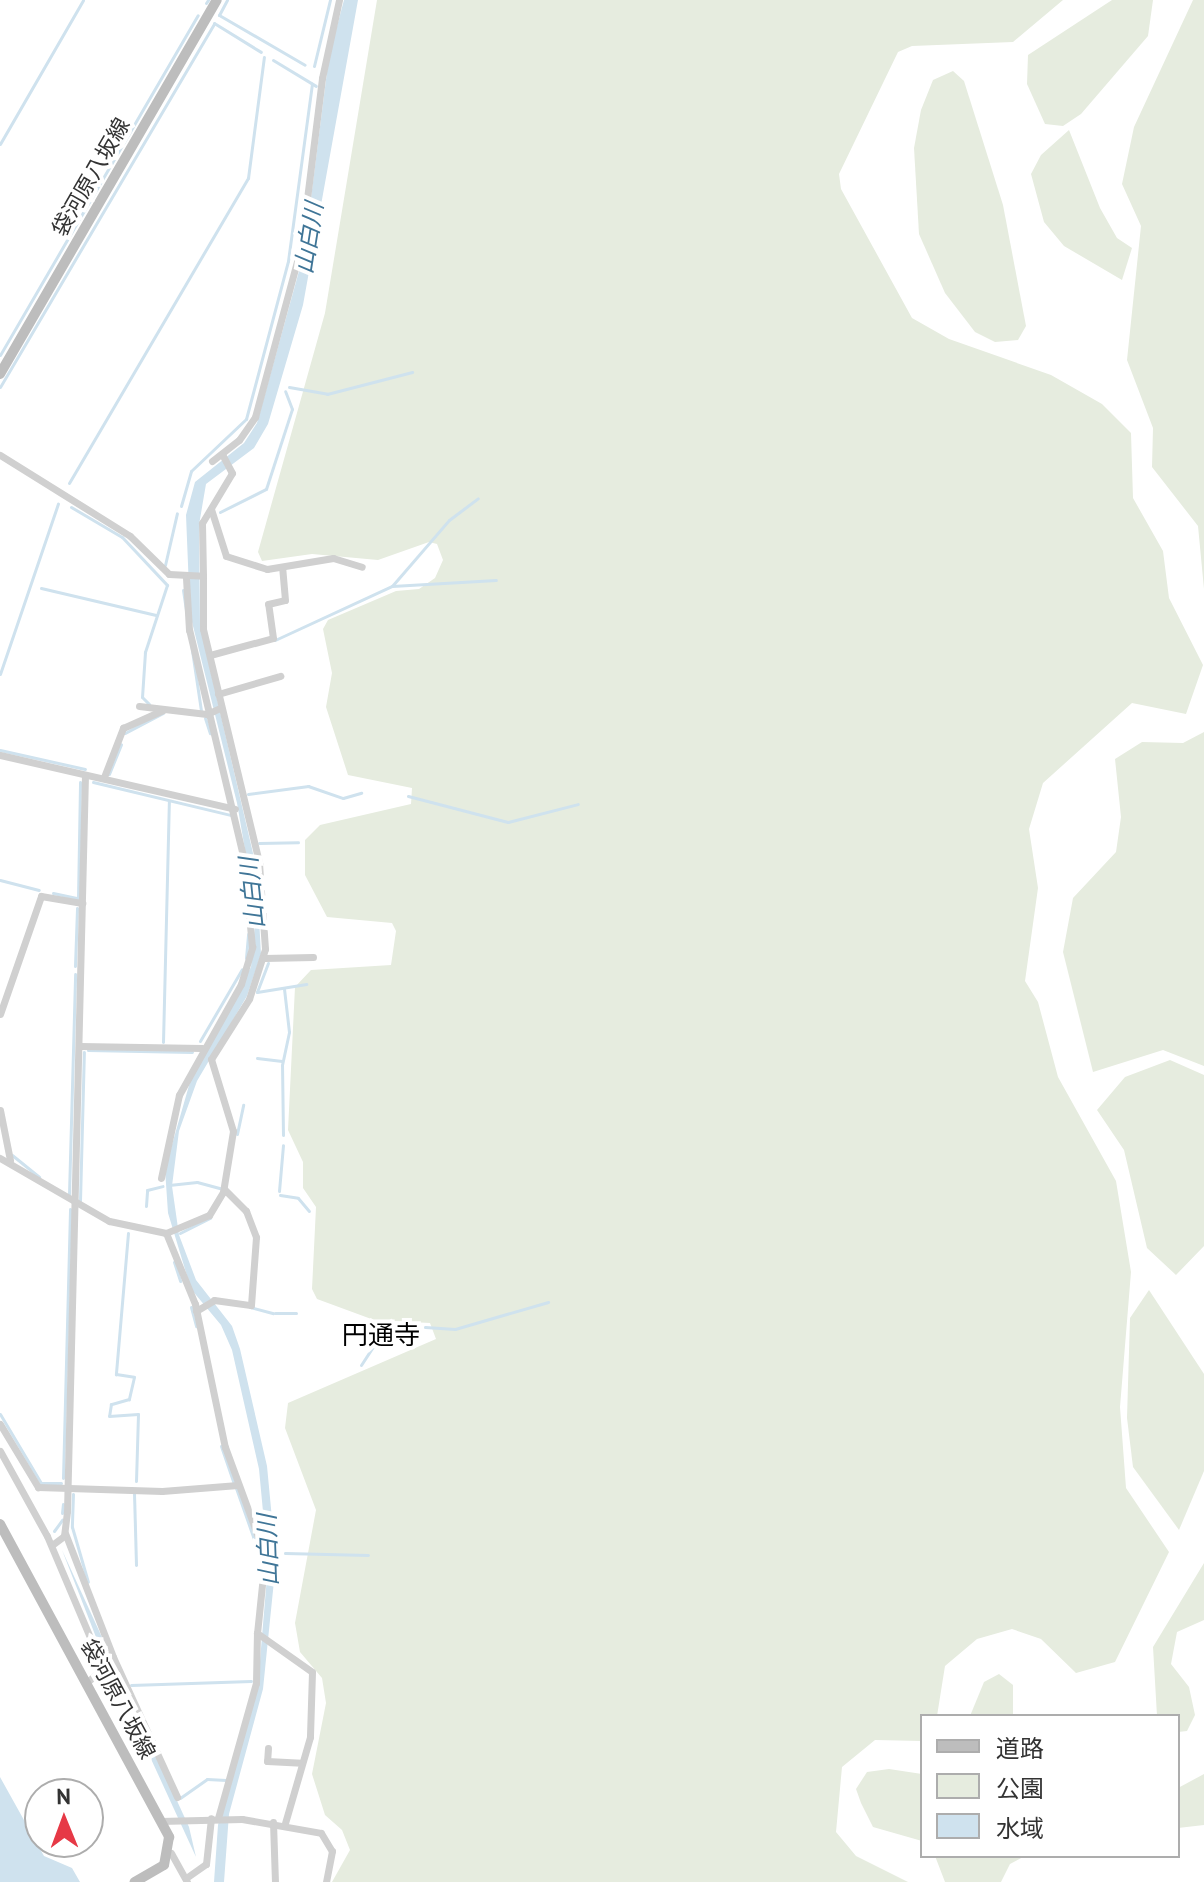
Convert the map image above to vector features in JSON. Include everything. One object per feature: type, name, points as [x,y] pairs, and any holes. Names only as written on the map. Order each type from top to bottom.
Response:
[{"type":"main road","name":"袋河原八坂線","points":[[0,374],[217,0]]},
{"type":"main road","name":"袋河原八坂線","points":[[0,1524],[160,1821],[170,1855]]},
{"type":"main road","points":[[135,1882],[159,1870],[170,1855]]},
{"type":"street","points":[[212,461],[255,417],[298,258],[339,0]]},
{"type":"street","points":[[0,1158],[10,1160],[75,1206],[167,1232],[209,1215],[224,1189],[233,1131],[211,1059],[249,999],[264,958],[259,863],[220,708],[210,655],[203,576],[202,523],[232,473],[222,454]]},
{"type":"street","points":[[0,455],[130,536],[169,574],[186,578],[203,576]]},
{"type":"street","points":[[211,509],[218,516],[222,552],[267,569],[333,558],[362,567]]},
{"type":"street","points":[[210,655],[273,638],[268,604],[285,600],[282,567]]},
{"type":"street","points":[[161,1178],[173,1112],[202,1048],[241,984],[252,947],[235,809],[207,714],[186,578]]},
{"type":"street","points":[[218,694],[280,676]]},
{"type":"street","points":[[139,706],[207,714],[220,708]]},
{"type":"street","points":[[104,777],[123,728],[163,710]]},
{"type":"street","points":[[0,755],[235,809]]},
{"type":"street","points":[[85,775],[65,1533],[177,1797]]},
{"type":"street","points":[[0,1014],[41,896],[82,903]]},
{"type":"street","points":[[264,958],[313,957]]},
{"type":"street","points":[[80,1046],[202,1048]]},
{"type":"street","points":[[0,1110],[10,1160]]},
{"type":"street","points":[[196,1311],[214,1300],[251,1305],[256,1237],[238,1199],[224,1189]]},
{"type":"street","points":[[167,1232],[196,1311],[238,1485],[266,1565],[256,1683],[216,1818],[206,1864],[187,1880],[170,1855]]},
{"type":"street","points":[[0,1424],[38,1487],[238,1485]]},
{"type":"street","points":[[0,1451],[52,1545],[101,1666],[87,1682]]},
{"type":"street","points":[[52,1545],[65,1533]]},
{"type":"street","points":[[258,1634],[271,1640],[312,1672],[310,1737],[285,1823]]},
{"type":"street","points":[[268,1748],[267,1761],[301,1763]]},
{"type":"street","points":[[160,1821],[216,1818],[285,1823],[326,1837],[332,1851],[326,1882]]},
{"type":"street","points":[[273,1822],[275,1882]]},
{"type":"street","points":[[195,1873],[199,1882]]},
{"type":"green space","points":[[377,0],[1063,0],[1013,42],[912,46],[898,52],[839,174],[841,189],[912,318],[949,339],[1051,375],[1102,404],[1131,433],[1133,498],[1163,551],[1169,598],[1203,665],[1186,714],[1132,703],[1043,783],[1029,829],[1038,888],[1025,981],[1038,1002],[1058,1077],[1116,1181],[1131,1272],[1120,1407],[1126,1488],[1169,1552],[1115,1662],[1076,1673],[1041,1639],[1012,1629],[977,1639],[945,1666],[937,1714],[920,1714],[920,1741],[875,1740],[842,1767],[836,1832],[856,1856],[908,1882],[332,1882],[350,1850],[342,1830],[325,1815],[312,1774],[326,1703],[322,1678],[300,1652],[295,1623],[316,1510],[285,1428],[288,1403],[436,1339],[430,1323],[374,1320],[317,1299],[312,1289],[316,1207],[303,1188],[303,1162],[288,1130],[295,987],[311,970],[391,965],[396,931],[392,923],[327,917],[305,875],[305,840],[320,825],[411,804],[412,788],[348,775],[326,707],[332,673],[323,629],[328,620],[396,591],[419,589],[435,578],[443,560],[437,544],[429,542],[378,560],[312,554],[262,561],[258,552],[325,313]]},
{"type":"green space","points":[[1112,0],[1153,0],[1148,36],[1081,114],[1063,126],[1045,124],[1027,84],[1028,55]]},
{"type":"green space","points":[[1193,0],[1204,0],[1204,589],[1198,526],[1152,467],[1153,428],[1127,360],[1141,226],[1122,184],[1134,127]]},
{"type":"green space","points":[[953,71],[964,81],[1003,205],[1026,326],[1018,340],[995,342],[975,332],[945,293],[919,234],[914,148],[921,110],[933,80]]},
{"type":"green space","points":[[1069,130],[1100,208],[1117,238],[1132,248],[1122,280],[1064,246],[1044,222],[1031,174],[1041,155]]},
{"type":"green space","points":[[1204,732],[1204,1066],[1163,1050],[1093,1072],[1063,952],[1073,898],[1116,852],[1121,817],[1115,759],[1142,742],[1183,743]]},
{"type":"green space","points":[[1170,1060],[1204,1075],[1204,1246],[1176,1275],[1147,1248],[1124,1150],[1097,1110],[1125,1077]]},
{"type":"green space","points":[[1149,1290],[1204,1374],[1204,1471],[1179,1530],[1133,1467],[1127,1418],[1130,1318]]},
{"type":"green space","points":[[1204,1563],[1204,1620],[1177,1632],[1171,1664],[1189,1687],[1195,1715],[1187,1731],[1180,1732],[1180,1714],[1157,1714],[1153,1647]]},
{"type":"green space","points":[[999,1674],[1013,1685],[1013,1714],[971,1714],[984,1682]]},
{"type":"green space","points":[[889,1769],[920,1774],[920,1840],[873,1827],[856,1789],[867,1772]]},
{"type":"green space","points":[[1204,1774],[1204,1825],[1180,1828],[1180,1787]]},
{"type":"green space","points":[[936,1858],[1021,1858],[1010,1864],[1001,1882],[945,1882]]},
{"type":"water","name":"山白川","points":[[344,0],[358,0],[303,305],[268,424],[254,448],[206,484],[199,525],[200,626],[256,866],[261,954],[247,996],[197,1081],[179,1131],[172,1186],[179,1235],[196,1280],[232,1326],[240,1349],[267,1466],[276,1561],[263,1689],[229,1814],[224,1882],[214,1882],[218,1825],[258,1684],[268,1565],[259,1469],[232,1350],[221,1325],[191,1289],[168,1213],[165,1169],[192,1075],[251,967],[256,914],[237,803],[190,614],[186,515],[195,482],[244,443],[257,423],[304,253],[329,56]]},
{"type":"water","points":[[62,1550],[189,1827],[196,1857],[101,1650]]},
{"type":"water","points":[[0,1777],[24,1820],[24,1858],[49,1858],[72,1868],[80,1882],[0,1882]]},
{"type":"waterway","points":[[0,144],[83,0]]},
{"type":"waterway","points":[[227,0],[219,15],[305,65]]},
{"type":"waterway","points":[[314,66],[330,0]]},
{"type":"waterway","points":[[0,355],[198,15]]},
{"type":"waterway","points":[[0,387],[214,23],[261,52]]},
{"type":"waterway","points":[[69,483],[248,178],[264,57]]},
{"type":"waterway","points":[[273,60],[316,86]]},
{"type":"waterway","name":"山白川","points":[[181,506],[191,471],[246,419],[288,261],[312,84]]},
{"type":"waterway","points":[[289,387],[327,394],[412,372]]},
{"type":"waterway","points":[[220,512],[266,489],[292,409],[285,391]]},
{"type":"waterway","points":[[392,586],[449,520],[478,498]]},
{"type":"waterway","points":[[0,674],[58,504]]},
{"type":"waterway","points":[[71,507],[122,537],[167,585],[145,652],[142,697],[149,704]]},
{"type":"waterway","points":[[165,565],[177,513]]},
{"type":"waterway","points":[[275,640],[392,586],[496,580]]},
{"type":"waterway","points":[[41,588],[156,615]]},
{"type":"waterway","points":[[183,590],[201,710]]},
{"type":"waterway","points":[[125,733],[163,713]]},
{"type":"waterway","points":[[205,718],[210,733]]},
{"type":"waterway","points":[[109,774],[121,744]]},
{"type":"waterway","points":[[0,750],[85,769]]},
{"type":"waterway","points":[[78,899],[80,782]]},
{"type":"waterway","points":[[93,782],[230,815]]},
{"type":"waterway","points":[[248,794],[308,786],[343,798],[361,793]]},
{"type":"waterway","points":[[408,796],[508,822],[578,804]]},
{"type":"waterway","points":[[163,1042],[169,801]]},
{"type":"waterway","points":[[259,843],[298,842]]},
{"type":"waterway","points":[[0,880],[39,890]]},
{"type":"waterway","points":[[53,893],[76,898]]},
{"type":"waterway","points":[[75,966],[77,908]]},
{"type":"waterway","name":"山白川","points":[[246,958],[248,934]]},
{"type":"waterway","points":[[268,963],[257,992],[306,984]]},
{"type":"waterway","points":[[200,1041],[242,969]]},
{"type":"waterway","points":[[69,1194],[75,974]]},
{"type":"waterway","points":[[283,1135],[282,1065],[289,1032],[284,989]]},
{"type":"waterway","points":[[88,1050],[192,1052]]},
{"type":"waterway","points":[[80,1201],[84,1052]]},
{"type":"waterway","points":[[257,1058],[282,1061]]},
{"type":"waterway","points":[[237,1134],[243,1105]]},
{"type":"waterway","points":[[279,1191],[283,1145]]},
{"type":"waterway","points":[[12,1155],[39,1177]]},
{"type":"waterway","points":[[169,1185],[197,1182],[220,1188]]},
{"type":"waterway","points":[[146,1206],[147,1190],[163,1186]]},
{"type":"waterway","points":[[280,1195],[298,1198],[309,1211]]},
{"type":"waterway","points":[[63,1478],[70,1209]]},
{"type":"waterway","points":[[180,1233],[210,1218]]},
{"type":"waterway","points":[[128,1233],[116,1374],[134,1377],[129,1399],[111,1404],[109,1416],[138,1414],[136,1481]]},
{"type":"waterway","points":[[174,1262],[180,1281]]},
{"type":"waterway","points":[[425,1327],[455,1329],[548,1302]]},
{"type":"waterway","points":[[191,1307],[196,1326]]},
{"type":"waterway","points":[[250,1307],[273,1313]]},
{"type":"waterway","points":[[275,1313],[296,1313]]},
{"type":"waterway","points":[[361,1365],[374,1345],[403,1327]]},
{"type":"waterway","points":[[385,1330],[386,1341]]},
{"type":"waterway","points":[[0,1414],[41,1483],[61,1483]]},
{"type":"waterway","points":[[221,1446],[234,1484]]},
{"type":"waterway","name":"山白川","points":[[236,1488],[262,1562]]},
{"type":"waterway","points":[[134,1493],[136,1565]]},
{"type":"waterway","points":[[73,1494],[72,1527],[88,1582]]},
{"type":"waterway","points":[[62,1513],[63,1504]]},
{"type":"waterway","points":[[54,1531],[62,1520]]},
{"type":"waterway","name":"山白川","points":[[285,1553],[368,1555]]},
{"type":"waterway","points":[[131,1685],[251,1681]]},
{"type":"waterway","points":[[180,1798],[207,1779],[226,1780]]},
{"type":"district","name":"円通寺","points":[[381,1335]]}]
